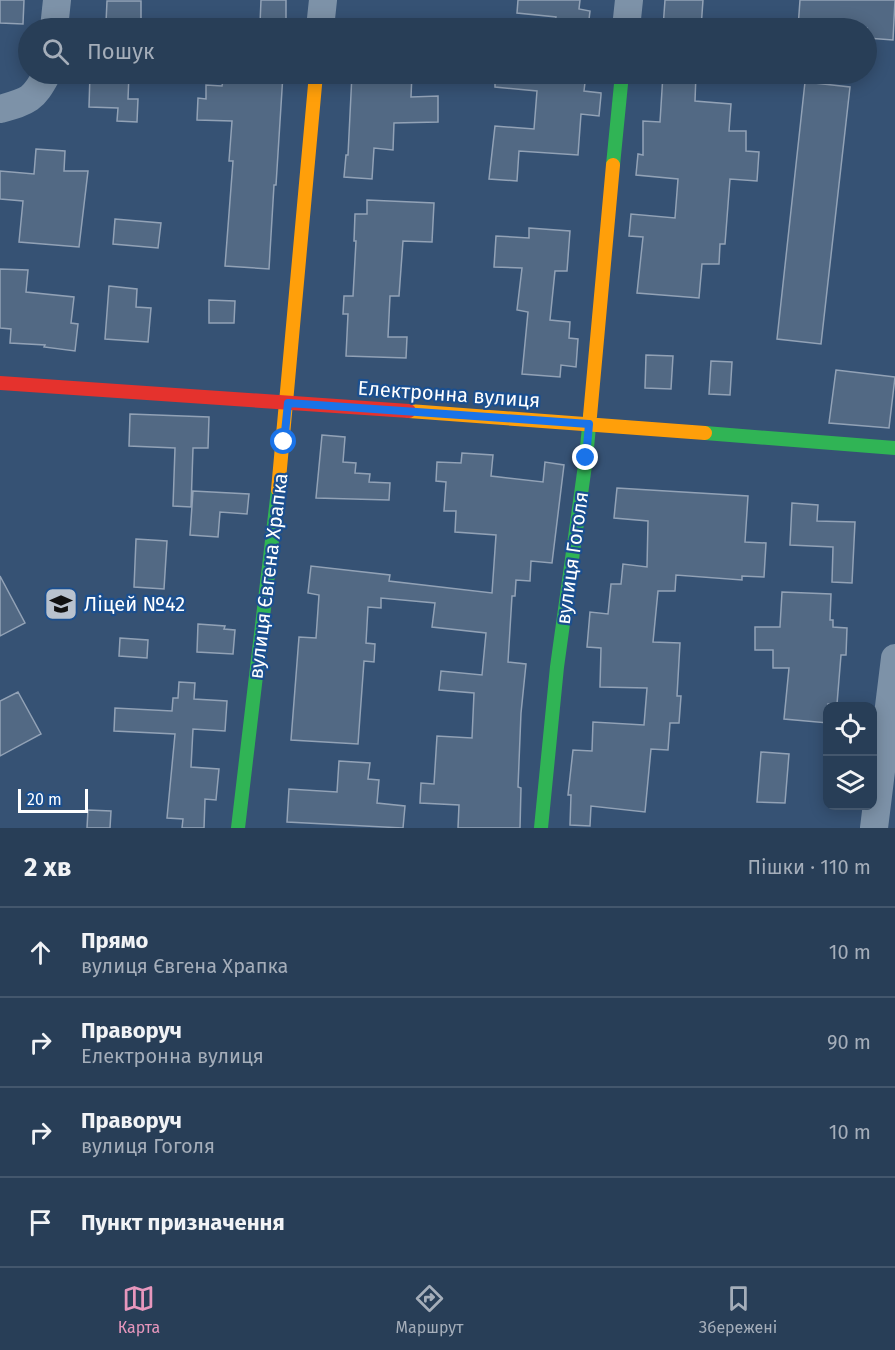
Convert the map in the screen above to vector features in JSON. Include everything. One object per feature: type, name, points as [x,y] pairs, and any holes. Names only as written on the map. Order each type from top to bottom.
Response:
[{"type":"street","points":[[55,18],[57,0]]},
{"type":"street","points":[[321,18],[323,0]]},
{"type":"street","points":[[627,18],[629,0]]},
{"type":"street","points":[[0,109],[24,103],[41,84]]},
{"type":"street","name":"вулиця Євгена Храпка","points":[[238,828],[288,403],[315,84]]},
{"type":"street","name":"вулиця Гоголя","points":[[541,828],[557,667],[589,424],[621,84]]},
{"type":"street","name":"Електронна вулиця","points":[[0,383],[895,448]]},
{"type":"street","points":[[874,828],[895,658]]},
{"type":"building","points":[[0,0],[24,0],[23,18],[18,18],[18,24],[0,23]]},
{"type":"building","points":[[261,0],[286,0],[286,18],[260,18]]},
{"type":"building","points":[[518,0],[580,0],[579,9],[590,11],[589,18],[556,18],[517,13]]},
{"type":"building","points":[[665,0],[703,0],[702,18],[664,18]]},
{"type":"building","points":[[800,0],[895,0],[893,40],[877,39],[877,18],[799,18]]},
{"type":"building","points":[[107,1],[141,1],[141,18],[106,18]]},
{"type":"building","points":[[90,84],[129,84],[128,99],[138,99],[137,122],[117,121],[118,108],[89,107]]},
{"type":"building","points":[[222,84],[282,84],[269,269],[225,266],[233,161],[229,161],[232,121],[197,120],[198,98],[206,99],[206,85],[222,86]]},
{"type":"building","points":[[352,84],[412,84],[411,97],[438,96],[438,122],[394,123],[393,150],[374,148],[372,179],[344,177],[346,155],[348,155]]},
{"type":"building","points":[[495,84],[585,84],[584,91],[601,93],[599,116],[581,114],[578,155],[519,151],[517,181],[489,179],[495,126],[534,129],[537,91],[495,87]]},
{"type":"building","points":[[662,84],[696,84],[695,101],[731,104],[729,131],[746,131],[746,151],[759,152],[757,181],[730,179],[725,244],[720,244],[719,264],[702,264],[699,298],[637,293],[643,237],[629,236],[631,214],[675,218],[678,179],[636,175],[638,154],[643,155],[643,121],[660,122]]},
{"type":"building","points":[[805,84],[850,87],[821,344],[777,339]]},
{"type":"building","points":[[36,149],[65,151],[64,171],[88,171],[79,247],[19,242],[23,201],[0,199],[0,171],[34,174]]},
{"type":"building","points":[[367,200],[434,203],[432,242],[403,241],[399,296],[390,296],[388,337],[407,337],[406,358],[346,356],[348,314],[343,314],[344,296],[353,296],[355,214],[367,214]]},
{"type":"building","points":[[115,219],[161,223],[158,248],[113,244]]},
{"type":"building","points":[[529,228],[570,231],[567,271],[555,271],[550,320],[570,322],[569,338],[578,339],[576,367],[561,365],[560,377],[522,374],[528,312],[517,310],[522,268],[494,267],[496,236],[529,238]]},
{"type":"building","points":[[0,269],[28,270],[26,292],[74,297],[71,323],[78,324],[75,351],[44,347],[45,345],[10,343],[11,329],[0,328]]},
{"type":"building","points":[[109,286],[137,289],[136,307],[151,308],[148,342],[105,339]]},
{"type":"building","points":[[209,300],[235,301],[234,323],[209,323]]},
{"type":"building","points":[[646,355],[673,356],[671,389],[645,388]]},
{"type":"building","points":[[711,361],[732,362],[730,395],[709,394]]},
{"type":"building","points":[[836,370],[895,377],[889,428],[829,423]]},
{"type":"building","points":[[130,414],[209,417],[208,448],[193,448],[191,507],[173,506],[175,448],[129,446]]},
{"type":"building","points":[[322,435],[345,437],[343,462],[356,463],[355,473],[370,474],[369,482],[390,483],[389,500],[316,498]]},
{"type":"building","points":[[462,453],[493,455],[491,476],[543,482],[545,462],[564,465],[552,563],[531,561],[530,581],[516,580],[515,596],[512,596],[508,662],[526,664],[521,713],[518,787],[521,788],[520,828],[458,828],[459,805],[420,803],[421,783],[434,784],[437,736],[472,738],[474,693],[439,690],[441,671],[482,675],[486,633],[432,627],[435,603],[381,598],[381,608],[368,607],[366,643],[375,644],[374,662],[364,661],[358,744],[291,740],[299,637],[316,638],[319,595],[308,593],[311,566],[390,575],[389,581],[492,593],[496,535],[455,532],[456,511],[444,511],[446,482],[436,481],[437,462],[461,463]]},
{"type":"building","points":[[617,488],[748,496],[745,542],[766,543],[764,577],[742,576],[742,580],[676,575],[675,591],[658,591],[653,642],[680,643],[677,696],[681,696],[679,723],[670,723],[668,750],[651,749],[645,812],[591,806],[590,826],[570,825],[571,795],[568,795],[573,750],[592,751],[593,722],[644,725],[647,688],[600,687],[601,648],[587,647],[590,612],[608,614],[611,584],[621,584],[623,564],[647,567],[648,521],[614,518]]},
{"type":"building","points":[[193,491],[249,494],[247,514],[220,512],[218,537],[190,535]]},
{"type":"building","points":[[792,503],[818,505],[817,521],[855,522],[852,583],[832,582],[833,547],[790,545]]},
{"type":"building","points":[[136,539],[167,541],[164,589],[134,587]]},
{"type":"building","points":[[0,576],[25,623],[0,636]]},
{"type":"building","points":[[782,592],[831,594],[830,620],[833,620],[833,627],[847,628],[846,655],[841,655],[837,702],[823,702],[823,723],[784,719],[789,668],[773,668],[773,650],[755,650],[755,627],[780,627]]},
{"type":"building","points":[[198,624],[225,626],[224,629],[235,630],[233,654],[197,652]]},
{"type":"building","points":[[120,638],[148,640],[147,658],[119,656]]},
{"type":"building","points":[[179,682],[195,683],[194,699],[227,701],[225,731],[193,729],[191,767],[219,769],[216,800],[205,799],[204,828],[182,828],[183,819],[167,818],[175,734],[114,731],[115,708],[172,711],[173,698],[178,698]]},
{"type":"building","points":[[18,692],[41,734],[0,756],[0,701]]},
{"type":"building","points":[[761,752],[789,754],[785,803],[757,802]]},
{"type":"building","points":[[339,761],[370,763],[368,779],[379,780],[377,803],[405,806],[403,828],[287,822],[289,789],[337,792]]},
{"type":"building","points":[[88,810],[111,811],[110,828],[87,828]]},
{"type":"traffic: fast","points":[[613,165],[621,84]]},
{"type":"traffic: fast","points":[[541,828],[557,667],[590,416]]},
{"type":"traffic: fast","points":[[705,433],[895,448]]},
{"type":"traffic: fast","points":[[238,828],[278,490]]},
{"type":"traffic: slow","points":[[278,490],[315,84]]},
{"type":"traffic: slow","points":[[590,416],[613,165]]},
{"type":"traffic: slow","points":[[409,411],[705,433]]},
{"type":"traffic: jam","points":[[0,383],[409,411]]},
{"type":"place","name":"Ліцей №42","points":[[61,604]]},
{"type":"route","points":[[284,442],[288,403],[336,405],[589,424],[586,458]]}]
